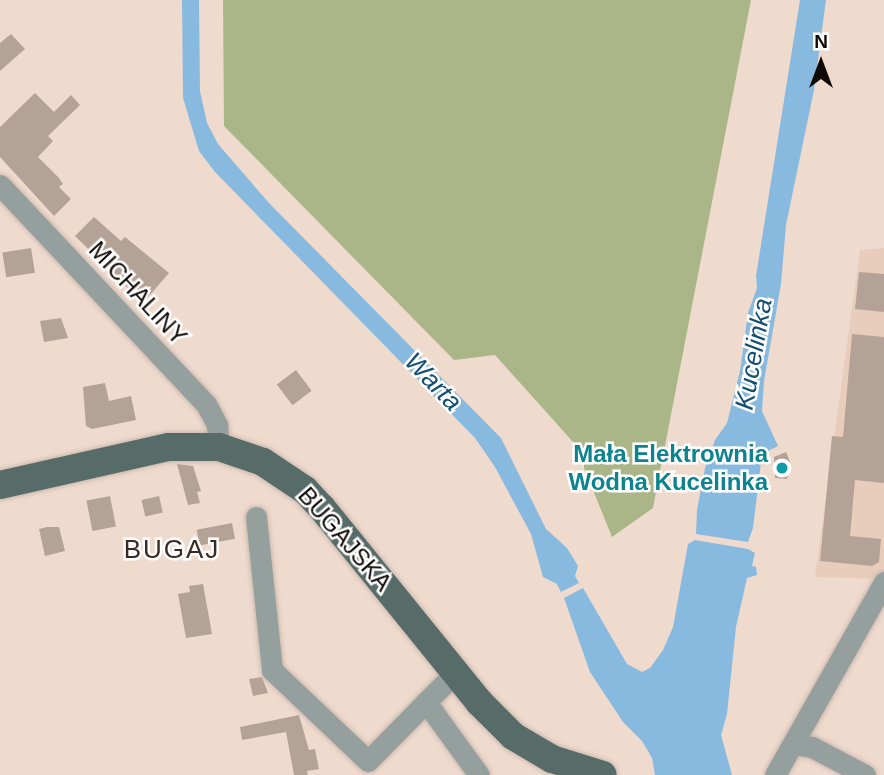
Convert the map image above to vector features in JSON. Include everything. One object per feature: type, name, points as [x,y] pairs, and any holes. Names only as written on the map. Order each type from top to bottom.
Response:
[{"type":"main road","name":"BUGAJSKA","points":[[0,485],[169,447],[219,447],[263,462],[305,490],[455,673],[513,736],[552,759],[603,775]]},
{"type":"street","name":"MICHALINY","points":[[0,185],[206,404],[217,425],[219,447]]},
{"type":"street","points":[[256,517],[272,670],[368,761],[455,673]]},
{"type":"street","points":[[775,775],[879,605],[884,582]]},
{"type":"street","points":[[426,702],[479,775]]},
{"type":"street","points":[[793,744],[812,747],[865,775]]},
{"type":"shaded area","points":[[884,248],[884,579],[815,577],[860,250]]},
{"type":"green space","points":[[223,0],[751,0],[653,508],[612,537],[574,443],[495,355],[454,360],[224,126]]},
{"type":"water","name":"Warta","points":[[182,0],[199,0],[200,91],[207,123],[218,144],[269,203],[501,438],[546,529],[567,548],[578,566],[575,576],[579,583],[561,592],[557,584],[543,577],[531,534],[495,467],[475,438],[215,172],[199,151],[183,98]]},
{"type":"water","name":"Kucelinka","points":[[800,0],[826,0],[814,90],[786,225],[781,284],[764,381],[762,411],[778,446],[762,454],[753,528],[748,542],[696,534],[697,510],[705,468],[715,440],[727,423],[740,371],[748,313],[757,288],[756,276]]},
{"type":"water","points":[[695,540],[748,549],[755,553],[752,566],[756,567],[757,575],[747,578],[736,627],[727,714],[721,735],[732,775],[655,775],[652,758],[642,741],[623,722],[590,672],[564,598],[583,588],[627,664],[642,672],[650,668],[663,650],[673,627],[688,544]]},
{"type":"building","points":[[11,34],[25,49],[0,71],[0,43]]},
{"type":"building","points":[[35,93],[54,112],[71,95],[80,105],[48,136],[53,141],[38,157],[59,178],[63,184],[59,187],[71,199],[54,216],[0,157],[0,127]]},
{"type":"building","points":[[94,217],[121,241],[125,237],[169,273],[143,303],[75,236]]},
{"type":"building","points":[[31,248],[35,273],[6,277],[2,253]]},
{"type":"building","points":[[859,272],[884,274],[884,312],[855,309]]},
{"type":"building","points":[[61,318],[68,338],[44,342],[40,321]]},
{"type":"building","points":[[852,334],[884,337],[884,483],[855,480],[850,536],[881,539],[879,562],[872,566],[820,561],[832,436],[843,437]]},
{"type":"building","points":[[296,370],[312,391],[292,405],[277,384]]},
{"type":"building","points":[[105,383],[109,401],[131,396],[136,420],[92,429],[86,426],[83,387]]},
{"type":"building","name":"Mała Elektrownia Wodna Kucelinka","points":[[786,452],[790,462],[787,479],[775,478],[774,457]]},
{"type":"building","points":[[177,464],[193,466],[201,491],[197,492],[200,503],[188,505]]},
{"type":"building","points":[[110,496],[116,526],[92,531],[86,501]]},
{"type":"building","points":[[159,496],[163,513],[145,517],[141,500]]},
{"type":"building","points":[[232,523],[235,539],[200,546],[197,530]]},
{"type":"building","points":[[59,527],[65,551],[45,556],[39,529]]},
{"type":"building","points":[[203,584],[212,634],[186,638],[178,594],[190,592],[189,586]]},
{"type":"building","points":[[262,677],[268,693],[253,696],[249,679]]},
{"type":"building","points":[[299,715],[309,750],[315,749],[319,769],[307,771],[308,775],[294,775],[286,732],[242,740],[240,727]]},
{"type":"place","name":"Mała Elektrownia Wodna Kucelinka","points":[[782,468]]},
{"type":"district","name":"BUGAJ","points":[[172,550]]}]
